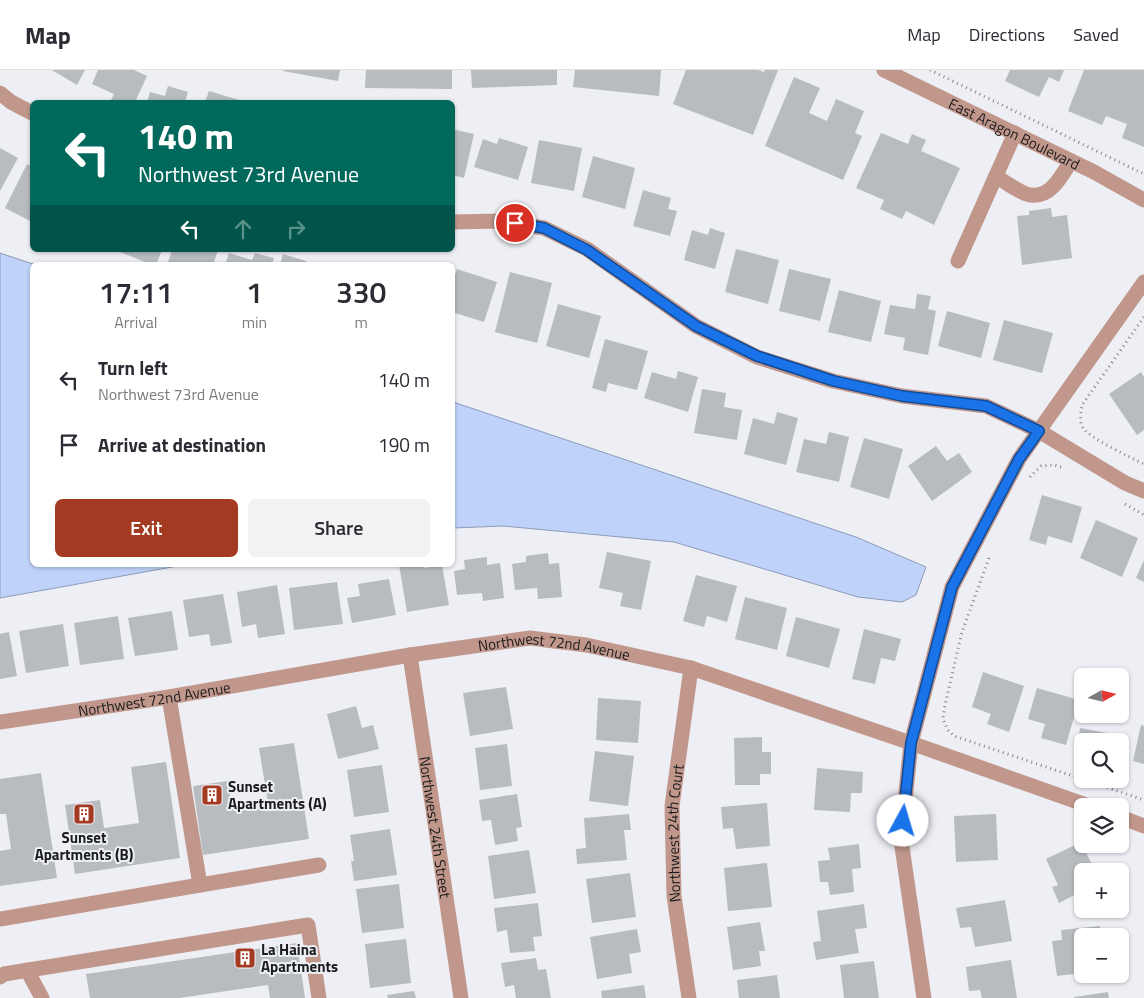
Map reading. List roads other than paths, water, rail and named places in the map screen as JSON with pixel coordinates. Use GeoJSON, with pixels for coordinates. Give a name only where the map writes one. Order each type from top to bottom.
{"type":"FeatureCollection","features":[{"type":"Feature","properties":{"kind":"street","name":"East Aragon Boulevard"},"geometry":{"type":"LineString","coordinates":[[884,70],[1094,172],[1144,200]]}},
{"type":"Feature","properties":{"kind":"street"},"geometry":{"type":"LineString","coordinates":[[0,93],[11,102],[30,112]]}},
{"type":"Feature","properties":{"kind":"street"},"geometry":{"type":"LineString","coordinates":[[958,260],[1015,133]]}},
{"type":"Feature","properties":{"kind":"street"},"geometry":{"type":"LineString","coordinates":[[996,176],[1030,196],[1041,195],[1056,183],[1071,161]]}},
{"type":"Feature","properties":{"kind":"street"},"geometry":{"type":"LineString","coordinates":[[455,222],[501,221],[544,228],[587,250],[696,326],[757,356],[834,381],[882,392],[986,406],[1039,431],[1125,483],[1144,492]]}},
{"type":"Feature","properties":{"kind":"street"},"geometry":{"type":"LineString","coordinates":[[924,998],[901,840],[911,743],[952,587],[1019,459],[1144,282]]}},
{"type":"Feature","properties":{"kind":"street","name":"Northwest 72nd Avenue"},"geometry":{"type":"LineString","coordinates":[[0,722],[169,697],[410,655],[530,638],[586,645],[691,668],[1074,801]]}},
{"type":"Feature","properties":{"kind":"street","name":"Northwest 24th Street"},"geometry":{"type":"LineString","coordinates":[[410,655],[461,998]]}},
{"type":"Feature","properties":{"kind":"street","name":"Northwest 24th Court"},"geometry":{"type":"LineString","coordinates":[[689,998],[674,896],[672,806],[691,668]]}},
{"type":"Feature","properties":{"kind":"street"},"geometry":{"type":"LineString","coordinates":[[169,697],[200,885]]}},
{"type":"Feature","properties":{"kind":"street"},"geometry":{"type":"LineString","coordinates":[[1129,820],[1144,826]]}},
{"type":"Feature","properties":{"kind":"street"},"geometry":{"type":"LineString","coordinates":[[0,919],[319,866]]}},
{"type":"Feature","properties":{"kind":"street"},"geometry":{"type":"LineString","coordinates":[[0,977],[4,974],[27,970],[308,925],[319,998]]}},
{"type":"Feature","properties":{"kind":"street"},"geometry":{"type":"LineString","coordinates":[[27,970],[42,998]]}},
{"type":"Feature","properties":{"kind":"water"},"geometry":{"type":"Polygon","coordinates":[[[0,253],[30,263],[30,567],[172,567],[0,598],[0,253]]]}},
{"type":"Feature","properties":{"kind":"water"},"geometry":{"type":"Polygon","coordinates":[[[455,403],[856,537],[926,567],[916,595],[902,602],[858,597],[674,542],[503,526],[455,528],[455,403]]]}},
{"type":"Feature","properties":{"kind":"place","name":"Sunset Apartments (A)"},"geometry":{"type":"Point","coordinates":[212,795]}},
{"type":"Feature","properties":{"kind":"place","name":"Sunset Apartments (B)"},"geometry":{"type":"Point","coordinates":[84,814]}},
{"type":"Feature","properties":{"kind":"place","name":"La Haina Apartments"},"geometry":{"type":"Point","coordinates":[245,958]}}]}
